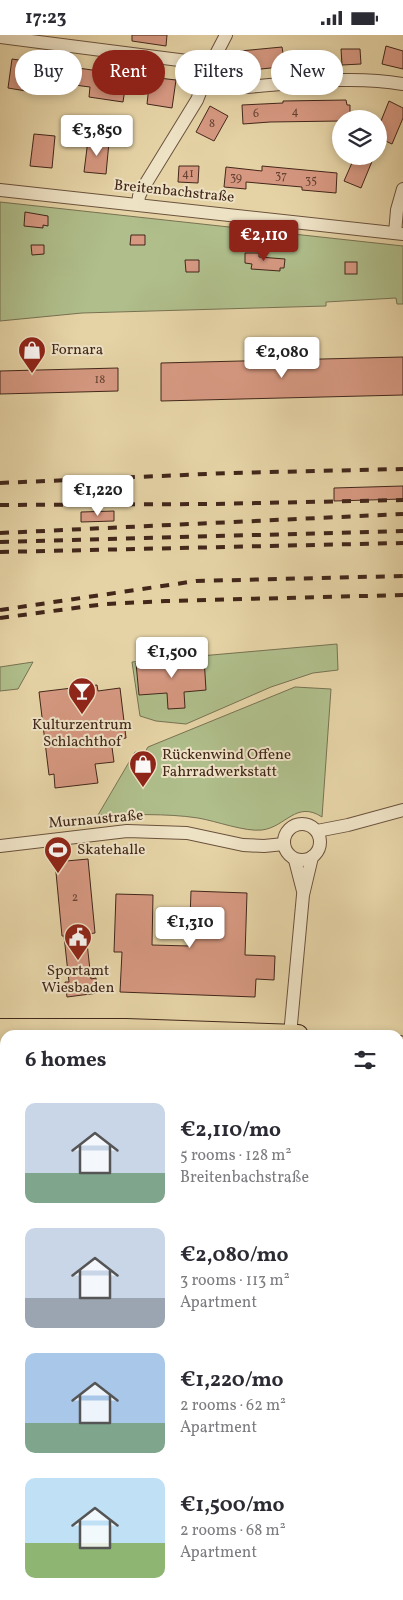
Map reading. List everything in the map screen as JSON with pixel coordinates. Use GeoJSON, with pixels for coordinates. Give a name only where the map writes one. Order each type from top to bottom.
{"type":"FeatureCollection","features":[{"type":"Feature","properties":{"kind":"street"},"geometry":{"type":"LineString","coordinates":[[219,50],[226,35]]}},
{"type":"Feature","properties":{"kind":"street"},"geometry":{"type":"LineString","coordinates":[[0,37],[20,37],[175,59]]}},
{"type":"Feature","properties":{"kind":"street"},"geometry":{"type":"LineString","coordinates":[[261,86],[355,79],[403,84]]}},
{"type":"Feature","properties":{"kind":"street"},"geometry":{"type":"LineString","coordinates":[[138,204],[142,188],[199,95]]}},
{"type":"Feature","properties":{"kind":"street"},"geometry":{"type":"LineString","coordinates":[[399,234],[397,210],[403,189]]}},
{"type":"Feature","properties":{"kind":"street","name":"Breitenbachstraße"},"geometry":{"type":"LineString","coordinates":[[0,190],[399,234]]}},
{"type":"Feature","properties":{"kind":"street"},"geometry":{"type":"LineString","coordinates":[[316,831],[348,825],[403,810]]}},
{"type":"Feature","properties":{"kind":"street"},"geometry":{"type":"LineString","coordinates":[[312,857],[303,860],[289,855],[284,844],[289,829],[298,824],[308,825],[316,831],[320,845]]}},
{"type":"Feature","properties":{"kind":"street"},"geometry":{"type":"LineString","coordinates":[[293,1030],[304,895],[312,857],[320,845],[348,825]]}},
{"type":"Feature","properties":{"kind":"street","name":"Murnaustraße"},"geometry":{"type":"LineString","coordinates":[[0,846],[126,831],[187,833],[243,845],[284,844]]}},
{"type":"Feature","properties":{"kind":"street"},"geometry":{"type":"LineString","coordinates":[[296,859],[304,895]]}},
{"type":"Feature","properties":{"kind":"green space"},"geometry":{"type":"Polygon","coordinates":[[[0,202],[403,246],[403,304],[397,304],[396,298],[326,302],[326,306],[82,313],[0,321],[0,202]]]}},
{"type":"Feature","properties":{"kind":"green space"},"geometry":{"type":"Polygon","coordinates":[[[337,644],[338,670],[313,673],[271,687],[186,724],[156,721],[140,716],[132,662],[337,644]]]}},
{"type":"Feature","properties":{"kind":"green space"},"geometry":{"type":"Polygon","coordinates":[[[33,662],[18,689],[0,691],[0,667],[33,662]]]}},
{"type":"Feature","properties":{"kind":"green space"},"geometry":{"type":"Polygon","coordinates":[[[295,687],[331,689],[322,817],[305,811],[291,816],[270,828],[255,830],[186,816],[98,815],[135,752],[144,754],[148,747],[295,687]]]}},
{"type":"Feature","properties":{"kind":"building"},"geometry":{"type":"Polygon","coordinates":[[[132,35],[167,35],[166,46],[132,41],[132,35]]]}},
{"type":"Feature","properties":{"kind":"building"},"geometry":{"type":"Polygon","coordinates":[[[386,46],[403,51],[403,69],[382,64],[386,46]]]}},
{"type":"Feature","properties":{"kind":"building"},"geometry":{"type":"Polygon","coordinates":[[[282,47],[282,50],[271,50],[271,68],[261,69],[261,50],[250,50],[282,47]]]}},
{"type":"Feature","properties":{"kind":"building"},"geometry":{"type":"Polygon","coordinates":[[[360,49],[361,64],[343,65],[343,50],[341,50],[360,49]]]}},
{"type":"Feature","properties":{"kind":"building"},"geometry":{"type":"Polygon","coordinates":[[[12,59],[15,59],[15,89],[8,88],[12,59]]]}},
{"type":"Feature","properties":{"kind":"building"},"geometry":{"type":"Polygon","coordinates":[[[82,69],[92,70],[92,95],[124,95],[123,102],[89,97],[90,87],[82,86],[82,69]]]}},
{"type":"Feature","properties":{"kind":"building"},"geometry":{"type":"Polygon","coordinates":[[[165,79],[175,80],[172,108],[147,104],[148,95],[165,95],[165,79]]]}},
{"type":"Feature","properties":{"kind":"building"},"geometry":{"type":"Polygon","coordinates":[[[346,100],[347,105],[350,105],[350,110],[332,110],[332,121],[243,124],[242,105],[283,103],[283,101],[346,100]]]}},
{"type":"Feature","properties":{"kind":"building"},"geometry":{"type":"Polygon","coordinates":[[[389,101],[403,108],[403,118],[392,144],[387,142],[387,110],[385,110],[389,101]]]}},
{"type":"Feature","properties":{"kind":"building"},"geometry":{"type":"Polygon","coordinates":[[[210,106],[228,116],[214,141],[196,132],[210,106]]]}},
{"type":"Feature","properties":{"kind":"building"},"geometry":{"type":"Polygon","coordinates":[[[34,134],[55,136],[52,168],[30,166],[34,134]]]}},
{"type":"Feature","properties":{"kind":"building"},"geometry":{"type":"Polygon","coordinates":[[[88,140],[109,142],[106,174],[84,172],[88,140]]]}},
{"type":"Feature","properties":{"kind":"building"},"geometry":{"type":"Polygon","coordinates":[[[351,165],[371,165],[361,188],[344,181],[351,165]]]}},
{"type":"Feature","properties":{"kind":"building"},"geometry":{"type":"Polygon","coordinates":[[[179,166],[199,166],[198,183],[178,182],[179,166]]]}},
{"type":"Feature","properties":{"kind":"building"},"geometry":{"type":"Polygon","coordinates":[[[262,166],[337,173],[336,193],[302,190],[302,187],[246,182],[246,189],[224,187],[226,167],[262,171],[262,166]]]}},
{"type":"Feature","properties":{"kind":"building"},"geometry":{"type":"Polygon","coordinates":[[[25,212],[48,216],[48,226],[43,225],[43,228],[24,226],[25,212]]]}},
{"type":"Feature","properties":{"kind":"building"},"geometry":{"type":"Polygon","coordinates":[[[131,235],[145,235],[145,245],[130,245],[131,235]]]}},
{"type":"Feature","properties":{"kind":"building"},"geometry":{"type":"Polygon","coordinates":[[[31,245],[44,245],[44,254],[32,255],[31,245]]]}},
{"type":"Feature","properties":{"kind":"building"},"geometry":{"type":"Polygon","coordinates":[[[245,253],[259,253],[259,257],[285,259],[284,268],[280,268],[280,271],[251,269],[252,264],[245,263],[245,253]]]}},
{"type":"Feature","properties":{"kind":"building"},"geometry":{"type":"Polygon","coordinates":[[[185,260],[199,260],[199,272],[186,272],[185,260]]]}},
{"type":"Feature","properties":{"kind":"building"},"geometry":{"type":"Polygon","coordinates":[[[345,262],[357,262],[357,274],[345,274],[345,262]]]}},
{"type":"Feature","properties":{"kind":"building"},"geometry":{"type":"Polygon","coordinates":[[[403,357],[403,395],[161,401],[161,363],[403,357]]]}},
{"type":"Feature","properties":{"kind":"building"},"geometry":{"type":"Polygon","coordinates":[[[118,368],[118,391],[0,394],[0,371],[118,368]]]}},
{"type":"Feature","properties":{"kind":"building"},"geometry":{"type":"Polygon","coordinates":[[[403,486],[403,499],[334,501],[334,488],[403,486]]]}},
{"type":"Feature","properties":{"kind":"building"},"geometry":{"type":"Polygon","coordinates":[[[114,511],[114,521],[81,522],[81,512],[114,511]]]}},
{"type":"Feature","properties":{"kind":"building"},"geometry":{"type":"Polygon","coordinates":[[[204,658],[206,690],[184,692],[185,708],[168,709],[167,693],[139,695],[136,663],[204,658]]]}},
{"type":"Feature","properties":{"kind":"building","name":"Kulturzentrum Schlachthof"},"geometry":{"type":"Polygon","coordinates":[[[97,685],[98,691],[120,688],[126,738],[111,740],[114,762],[95,764],[98,783],[55,788],[54,774],[49,775],[39,692],[97,685]]]}},
{"type":"Feature","properties":{"kind":"building"},"geometry":{"type":"Polygon","coordinates":[[[88,859],[95,933],[86,934],[91,979],[96,978],[98,993],[67,997],[65,982],[69,982],[64,936],[62,936],[55,862],[88,859]]]}},
{"type":"Feature","properties":{"kind":"building"},"geometry":{"type":"Polygon","coordinates":[[[191,891],[247,893],[245,955],[275,956],[274,980],[256,979],[255,997],[120,992],[122,952],[114,952],[116,894],[153,895],[152,945],[189,946],[191,891]]]}},
{"type":"Feature","properties":{"kind":"railway"},"geometry":{"type":"LineString","coordinates":[[0,483],[229,473],[403,469]]}},
{"type":"Feature","properties":{"kind":"railway"},"geometry":{"type":"LineString","coordinates":[[0,505],[212,504],[403,500]]}},
{"type":"Feature","properties":{"kind":"railway"},"geometry":{"type":"LineString","coordinates":[[0,533],[403,514]]}},
{"type":"Feature","properties":{"kind":"railway"},"geometry":{"type":"LineString","coordinates":[[0,542],[403,531]]}},
{"type":"Feature","properties":{"kind":"railway"},"geometry":{"type":"LineString","coordinates":[[0,552],[403,543]]}},
{"type":"Feature","properties":{"kind":"railway"},"geometry":{"type":"LineString","coordinates":[[0,610],[196,581],[403,576]]}},
{"type":"Feature","properties":{"kind":"railway"},"geometry":{"type":"LineString","coordinates":[[0,618],[105,604],[403,595]]}},
{"type":"Feature","properties":{"kind":"place","name":"Fornara"},"geometry":{"type":"Point","coordinates":[32,374]}},
{"type":"Feature","properties":{"kind":"place","name":"Kulturzentrum Schlachthof"},"geometry":{"type":"Point","coordinates":[82,715]}},
{"type":"Feature","properties":{"kind":"place","name":"Rückenwind Offene Fahrradwerkstatt"},"geometry":{"type":"Point","coordinates":[143,788]}},
{"type":"Feature","properties":{"kind":"place","name":"Skatehalle"},"geometry":{"type":"Point","coordinates":[58,874]}},
{"type":"Feature","properties":{"kind":"place","name":"Sportamt Wiesbaden"},"geometry":{"type":"Point","coordinates":[78,961]}}]}
